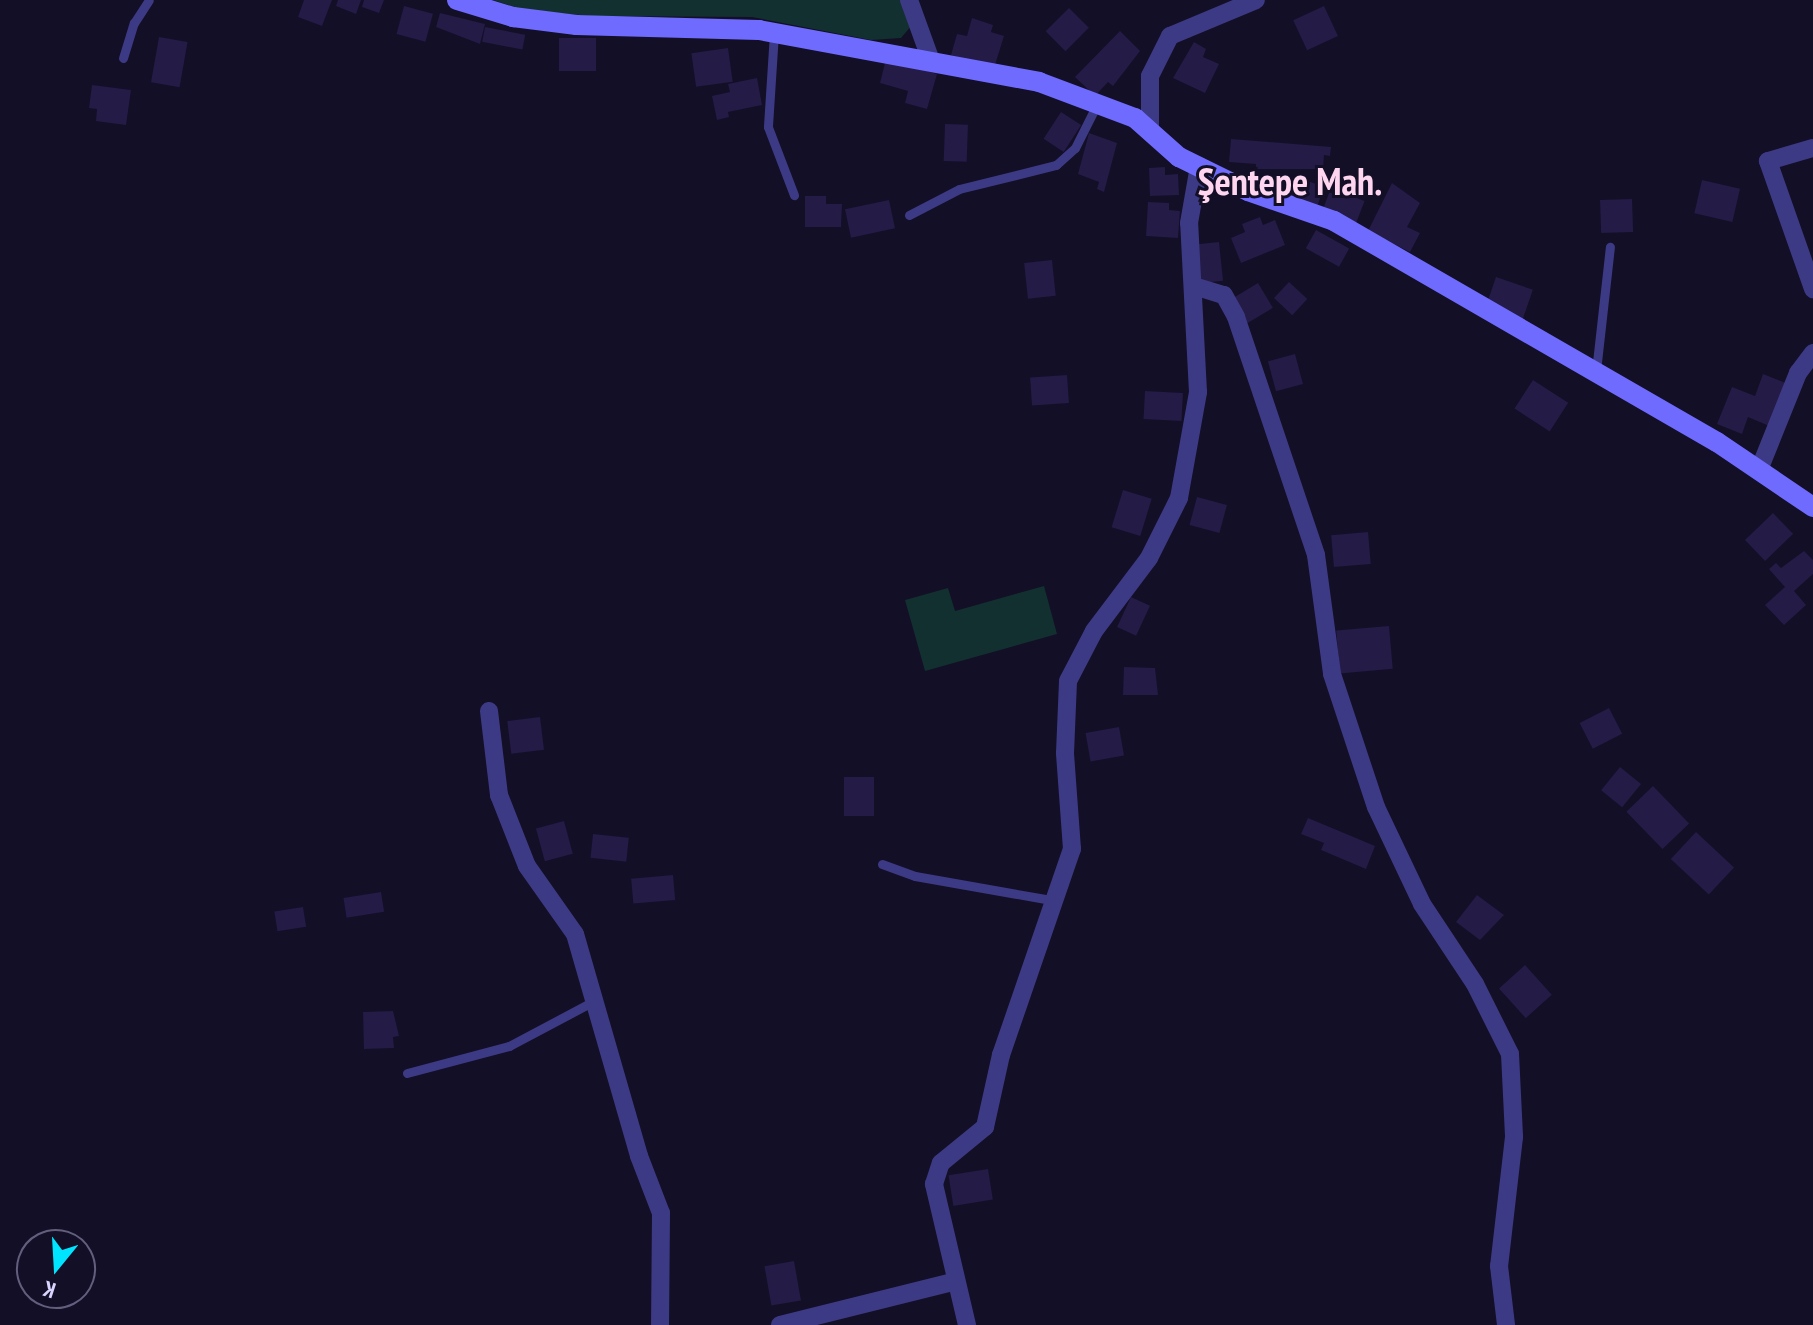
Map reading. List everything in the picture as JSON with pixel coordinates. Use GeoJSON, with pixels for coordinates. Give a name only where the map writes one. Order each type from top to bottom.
{"type":"FeatureCollection","features":[{"type":"Feature","properties":{"kind":"street"},"geometry":{"type":"LineString","coordinates":[[457,0],[513,17],[576,25],[774,33],[930,58],[1039,82],[1135,118],[1199,166],[1248,191],[1334,221],[1759,470],[1813,507]]}},
{"type":"Feature","properties":{"kind":"street"},"geometry":{"type":"LineString","coordinates":[[909,0],[930,58]]}},
{"type":"Feature","properties":{"kind":"street"},"geometry":{"type":"LineString","coordinates":[[1150,131],[1150,76],[1170,36],[1256,0]]}},
{"type":"Feature","properties":{"kind":"street"},"geometry":{"type":"LineString","coordinates":[[1813,148],[1768,161],[1813,289]]}},
{"type":"Feature","properties":{"kind":"street"},"geometry":{"type":"LineString","coordinates":[[967,1325],[934,1184],[941,1163],[985,1127],[1001,1055],[1057,901],[1072,849],[1065,753],[1068,681],[1094,631],[1149,558],[1179,498],[1198,392],[1189,223],[1199,166]]}},
{"type":"Feature","properties":{"kind":"street"},"geometry":{"type":"LineString","coordinates":[[1194,286],[1224,295],[1236,317],[1316,555],[1332,674],[1376,807],[1422,904],[1475,984],[1510,1054],[1514,1137],[1499,1266],[1506,1325]]}},
{"type":"Feature","properties":{"kind":"street"},"geometry":{"type":"LineString","coordinates":[[1759,470],[1798,373],[1813,353]]}},
{"type":"Feature","properties":{"kind":"street"},"geometry":{"type":"LineString","coordinates":[[489,711],[499,795],[527,866],[575,934],[661,1213],[660,1325]]}},
{"type":"Feature","properties":{"kind":"street"},"geometry":{"type":"LineString","coordinates":[[780,1325],[956,1281]]}},
{"type":"Feature","properties":{"kind":"lane"},"geometry":{"type":"LineString","coordinates":[[123,58],[134,23],[149,0]]}},
{"type":"Feature","properties":{"kind":"lane"},"geometry":{"type":"LineString","coordinates":[[774,33],[768,127],[794,195]]}},
{"type":"Feature","properties":{"kind":"lane"},"geometry":{"type":"LineString","coordinates":[[909,215],[959,189],[1056,165],[1075,148],[1097,104]]}},
{"type":"Feature","properties":{"kind":"lane"},"geometry":{"type":"LineString","coordinates":[[1595,373],[1610,247]]}},
{"type":"Feature","properties":{"kind":"lane"},"geometry":{"type":"LineString","coordinates":[[882,864],[915,876],[1057,901]]}},
{"type":"Feature","properties":{"kind":"lane"},"geometry":{"type":"LineString","coordinates":[[407,1073],[509,1046],[594,1001]]}},
{"type":"Feature","properties":{"kind":"green space"},"geometry":{"type":"Polygon","coordinates":[[[493,0],[902,0],[912,25],[901,38],[871,40],[752,17],[591,16],[524,10],[493,0]]]}},
{"type":"Feature","properties":{"kind":"green space"},"geometry":{"type":"Polygon","coordinates":[[[1044,586],[1057,634],[925,671],[905,600],[948,588],[955,611],[1044,586]]]}},
{"type":"Feature","properties":{"kind":"building"},"geometry":{"type":"Polygon","coordinates":[[[304,0],[332,0],[322,26],[298,17],[304,0]]]}},
{"type":"Feature","properties":{"kind":"building"},"geometry":{"type":"Polygon","coordinates":[[[338,0],[361,0],[356,14],[336,6],[338,0]]]}},
{"type":"Feature","properties":{"kind":"building"},"geometry":{"type":"Polygon","coordinates":[[[364,0],[384,0],[379,13],[362,7],[364,0]]]}},
{"type":"Feature","properties":{"kind":"building"},"geometry":{"type":"Polygon","coordinates":[[[404,6],[433,14],[425,42],[396,34],[404,6]]]}},
{"type":"Feature","properties":{"kind":"building"},"geometry":{"type":"Polygon","coordinates":[[[1324,6],[1338,36],[1307,50],[1293,20],[1324,6]]]}},
{"type":"Feature","properties":{"kind":"building"},"geometry":{"type":"Polygon","coordinates":[[[1069,8],[1089,28],[1065,51],[1046,31],[1069,8]]]}},
{"type":"Feature","properties":{"kind":"building"},"geometry":{"type":"Polygon","coordinates":[[[440,13],[485,24],[480,44],[436,27],[440,13]]]}},
{"type":"Feature","properties":{"kind":"building"},"geometry":{"type":"Polygon","coordinates":[[[972,18],[993,25],[991,32],[1004,36],[994,68],[951,55],[957,34],[967,36],[972,18]]]}},
{"type":"Feature","properties":{"kind":"building"},"geometry":{"type":"Polygon","coordinates":[[[485,27],[525,35],[522,50],[482,42],[485,27]]]}},
{"type":"Feature","properties":{"kind":"building"},"geometry":{"type":"Polygon","coordinates":[[[1120,31],[1140,51],[1113,86],[1108,82],[1095,96],[1075,77],[1120,31]]]}},
{"type":"Feature","properties":{"kind":"building"},"geometry":{"type":"Polygon","coordinates":[[[159,37],[188,42],[180,87],[151,82],[159,37]]]}},
{"type":"Feature","properties":{"kind":"building"},"geometry":{"type":"Polygon","coordinates":[[[559,38],[596,38],[596,71],[559,71],[559,38]]]}},
{"type":"Feature","properties":{"kind":"building"},"geometry":{"type":"Polygon","coordinates":[[[1194,42],[1206,49],[1203,57],[1219,64],[1205,93],[1173,78],[1194,42]]]}},
{"type":"Feature","properties":{"kind":"building"},"geometry":{"type":"Polygon","coordinates":[[[728,48],[733,82],[696,87],[691,53],[728,48]]]}},
{"type":"Feature","properties":{"kind":"building"},"geometry":{"type":"Polygon","coordinates":[[[886,59],[937,74],[927,109],[905,103],[908,91],[880,83],[886,59]]]}},
{"type":"Feature","properties":{"kind":"building"},"geometry":{"type":"Polygon","coordinates":[[[757,78],[762,105],[728,112],[729,117],[717,120],[712,96],[730,92],[728,84],[757,78]]]}},
{"type":"Feature","properties":{"kind":"building"},"geometry":{"type":"Polygon","coordinates":[[[92,85],[131,90],[126,125],[96,121],[97,109],[89,108],[92,85]]]}},
{"type":"Feature","properties":{"kind":"building"},"geometry":{"type":"Polygon","coordinates":[[[1061,112],[1081,125],[1064,152],[1044,139],[1061,112]]]}},
{"type":"Feature","properties":{"kind":"building"},"geometry":{"type":"Polygon","coordinates":[[[945,124],[968,125],[967,162],[944,161],[945,124]]]}},
{"type":"Feature","properties":{"kind":"building"},"geometry":{"type":"Polygon","coordinates":[[[1089,133],[1117,143],[1104,192],[1097,189],[1099,182],[1078,174],[1089,133]]]}},
{"type":"Feature","properties":{"kind":"building"},"geometry":{"type":"Polygon","coordinates":[[[1231,139],[1331,147],[1330,156],[1324,155],[1323,169],[1256,169],[1256,164],[1229,162],[1231,139]]]}},
{"type":"Feature","properties":{"kind":"building"},"geometry":{"type":"Polygon","coordinates":[[[1165,167],[1165,175],[1178,174],[1179,195],[1150,196],[1149,168],[1165,167]]]}},
{"type":"Feature","properties":{"kind":"building"},"geometry":{"type":"Polygon","coordinates":[[[1300,178],[1324,187],[1316,210],[1281,197],[1288,179],[1298,183],[1300,178]]]}},
{"type":"Feature","properties":{"kind":"building"},"geometry":{"type":"Polygon","coordinates":[[[1702,180],[1740,189],[1732,222],[1694,213],[1702,180]]]}},
{"type":"Feature","properties":{"kind":"building"},"geometry":{"type":"Polygon","coordinates":[[[1392,183],[1420,203],[1407,227],[1420,233],[1410,252],[1368,231],[1392,183]]]}},
{"type":"Feature","properties":{"kind":"building"},"geometry":{"type":"Polygon","coordinates":[[[1331,188],[1365,201],[1355,226],[1321,213],[1331,188]]]}},
{"type":"Feature","properties":{"kind":"building"},"geometry":{"type":"Polygon","coordinates":[[[805,196],[826,196],[826,204],[842,204],[841,227],[805,227],[805,196]]]}},
{"type":"Feature","properties":{"kind":"building"},"geometry":{"type":"Polygon","coordinates":[[[1632,199],[1633,232],[1601,233],[1600,200],[1632,199]]]}},
{"type":"Feature","properties":{"kind":"building"},"geometry":{"type":"Polygon","coordinates":[[[889,200],[895,228],[851,238],[845,209],[889,200]]]}},
{"type":"Feature","properties":{"kind":"building"},"geometry":{"type":"Polygon","coordinates":[[[1148,202],[1169,203],[1169,210],[1180,211],[1178,238],[1146,236],[1148,202]]]}},
{"type":"Feature","properties":{"kind":"building"},"geometry":{"type":"Polygon","coordinates":[[[1260,217],[1263,225],[1275,220],[1285,245],[1241,263],[1231,238],[1245,232],[1242,224],[1260,217]]]}},
{"type":"Feature","properties":{"kind":"building"},"geometry":{"type":"Polygon","coordinates":[[[1316,230],[1349,248],[1339,267],[1306,248],[1316,230]]]}},
{"type":"Feature","properties":{"kind":"building"},"geometry":{"type":"Polygon","coordinates":[[[1219,242],[1223,281],[1196,284],[1192,245],[1219,242]]]}},
{"type":"Feature","properties":{"kind":"building"},"geometry":{"type":"Polygon","coordinates":[[[1052,260],[1056,296],[1028,299],[1024,263],[1052,260]]]}},
{"type":"Feature","properties":{"kind":"building"},"geometry":{"type":"Polygon","coordinates":[[[1496,277],[1533,290],[1523,319],[1486,306],[1496,277]]]}},
{"type":"Feature","properties":{"kind":"building"},"geometry":{"type":"Polygon","coordinates":[[[1289,282],[1307,299],[1292,315],[1274,298],[1289,282]]]}},
{"type":"Feature","properties":{"kind":"building"},"geometry":{"type":"Polygon","coordinates":[[[1258,283],[1273,308],[1246,324],[1231,299],[1258,283]]]}},
{"type":"Feature","properties":{"kind":"building"},"geometry":{"type":"Polygon","coordinates":[[[1295,354],[1303,384],[1276,391],[1268,361],[1295,354]]]}},
{"type":"Feature","properties":{"kind":"building"},"geometry":{"type":"Polygon","coordinates":[[[1763,374],[1791,385],[1774,428],[1748,417],[1742,434],[1717,424],[1732,387],[1755,396],[1763,374]]]}},
{"type":"Feature","properties":{"kind":"building"},"geometry":{"type":"Polygon","coordinates":[[[1067,375],[1069,403],[1032,406],[1030,378],[1067,375]]]}},
{"type":"Feature","properties":{"kind":"building"},"geometry":{"type":"Polygon","coordinates":[[[1533,380],[1568,403],[1550,431],[1514,409],[1533,380]]]}},
{"type":"Feature","properties":{"kind":"building"},"geometry":{"type":"Polygon","coordinates":[[[1145,391],[1183,393],[1181,421],[1144,419],[1145,391]]]}},
{"type":"Feature","properties":{"kind":"building"},"geometry":{"type":"Polygon","coordinates":[[[1123,490],[1152,499],[1140,536],[1112,527],[1123,490]]]}},
{"type":"Feature","properties":{"kind":"building"},"geometry":{"type":"Polygon","coordinates":[[[1197,497],[1227,505],[1219,533],[1189,525],[1197,497]]]}},
{"type":"Feature","properties":{"kind":"building"},"geometry":{"type":"Polygon","coordinates":[[[1773,513],[1793,534],[1765,561],[1745,540],[1773,513]]]}},
{"type":"Feature","properties":{"kind":"building"},"geometry":{"type":"Polygon","coordinates":[[[1368,532],[1371,564],[1334,567],[1331,535],[1368,532]]]}},
{"type":"Feature","properties":{"kind":"building"},"geometry":{"type":"Polygon","coordinates":[[[1804,551],[1813,560],[1813,574],[1794,591],[1806,605],[1784,625],[1765,605],[1785,587],[1769,569],[1776,563],[1781,568],[1804,551]]]}},
{"type":"Feature","properties":{"kind":"building"},"geometry":{"type":"Polygon","coordinates":[[[1131,597],[1150,606],[1136,636],[1117,627],[1131,597]]]}},
{"type":"Feature","properties":{"kind":"building"},"geometry":{"type":"Polygon","coordinates":[[[1389,626],[1393,669],[1340,673],[1336,631],[1389,626]]]}},
{"type":"Feature","properties":{"kind":"building"},"geometry":{"type":"Polygon","coordinates":[[[1124,667],[1155,668],[1158,695],[1123,695],[1124,667]]]}},
{"type":"Feature","properties":{"kind":"building"},"geometry":{"type":"Polygon","coordinates":[[[1609,708],[1622,734],[1593,749],[1580,723],[1609,708]]]}},
{"type":"Feature","properties":{"kind":"building"},"geometry":{"type":"Polygon","coordinates":[[[540,717],[544,750],[511,754],[507,721],[540,717]]]}},
{"type":"Feature","properties":{"kind":"building"},"geometry":{"type":"Polygon","coordinates":[[[1119,727],[1124,756],[1091,761],[1086,733],[1119,727]]]}},
{"type":"Feature","properties":{"kind":"building"},"geometry":{"type":"Polygon","coordinates":[[[1620,767],[1641,784],[1622,807],[1601,790],[1620,767]]]}},
{"type":"Feature","properties":{"kind":"building"},"geometry":{"type":"Polygon","coordinates":[[[844,777],[874,777],[874,816],[844,816],[844,777]]]}},
{"type":"Feature","properties":{"kind":"building"},"geometry":{"type":"Polygon","coordinates":[[[1653,786],[1689,823],[1663,849],[1626,812],[1653,786]]]}},
{"type":"Feature","properties":{"kind":"building"},"geometry":{"type":"Polygon","coordinates":[[[1308,818],[1375,846],[1366,869],[1321,850],[1324,843],[1301,834],[1308,818]]]}},
{"type":"Feature","properties":{"kind":"building"},"geometry":{"type":"Polygon","coordinates":[[[564,821],[573,854],[545,861],[536,829],[564,821]]]}},
{"type":"Feature","properties":{"kind":"building"},"geometry":{"type":"Polygon","coordinates":[[[1696,832],[1734,867],[1709,895],[1671,859],[1696,832]]]}},
{"type":"Feature","properties":{"kind":"building"},"geometry":{"type":"Polygon","coordinates":[[[593,834],[629,838],[626,862],[590,858],[593,834]]]}},
{"type":"Feature","properties":{"kind":"building"},"geometry":{"type":"Polygon","coordinates":[[[673,875],[675,900],[633,904],[631,879],[673,875]]]}},
{"type":"Feature","properties":{"kind":"building"},"geometry":{"type":"Polygon","coordinates":[[[381,892],[384,912],[347,918],[343,898],[381,892]]]}},
{"type":"Feature","properties":{"kind":"building"},"geometry":{"type":"Polygon","coordinates":[[[1477,895],[1504,915],[1480,940],[1456,922],[1477,895]]]}},
{"type":"Feature","properties":{"kind":"building"},"geometry":{"type":"Polygon","coordinates":[[[303,907],[306,927],[277,931],[274,912],[303,907]]]}},
{"type":"Feature","properties":{"kind":"building"},"geometry":{"type":"Polygon","coordinates":[[[1525,965],[1552,995],[1526,1018],[1499,988],[1525,965]]]}},
{"type":"Feature","properties":{"kind":"building"},"geometry":{"type":"Polygon","coordinates":[[[393,1011],[399,1036],[393,1037],[394,1048],[364,1049],[363,1012],[393,1011]]]}},
{"type":"Feature","properties":{"kind":"building"},"geometry":{"type":"Polygon","coordinates":[[[988,1169],[993,1200],[953,1206],[948,1175],[988,1169]]]}},
{"type":"Feature","properties":{"kind":"building"},"geometry":{"type":"Polygon","coordinates":[[[794,1261],[801,1300],[771,1306],[764,1266],[794,1261]]]}},
{"type":"Feature","properties":{"kind":"district","name":"Şentepe Mah."},"geometry":{"type":"Point","coordinates":[1290,181]}}]}
